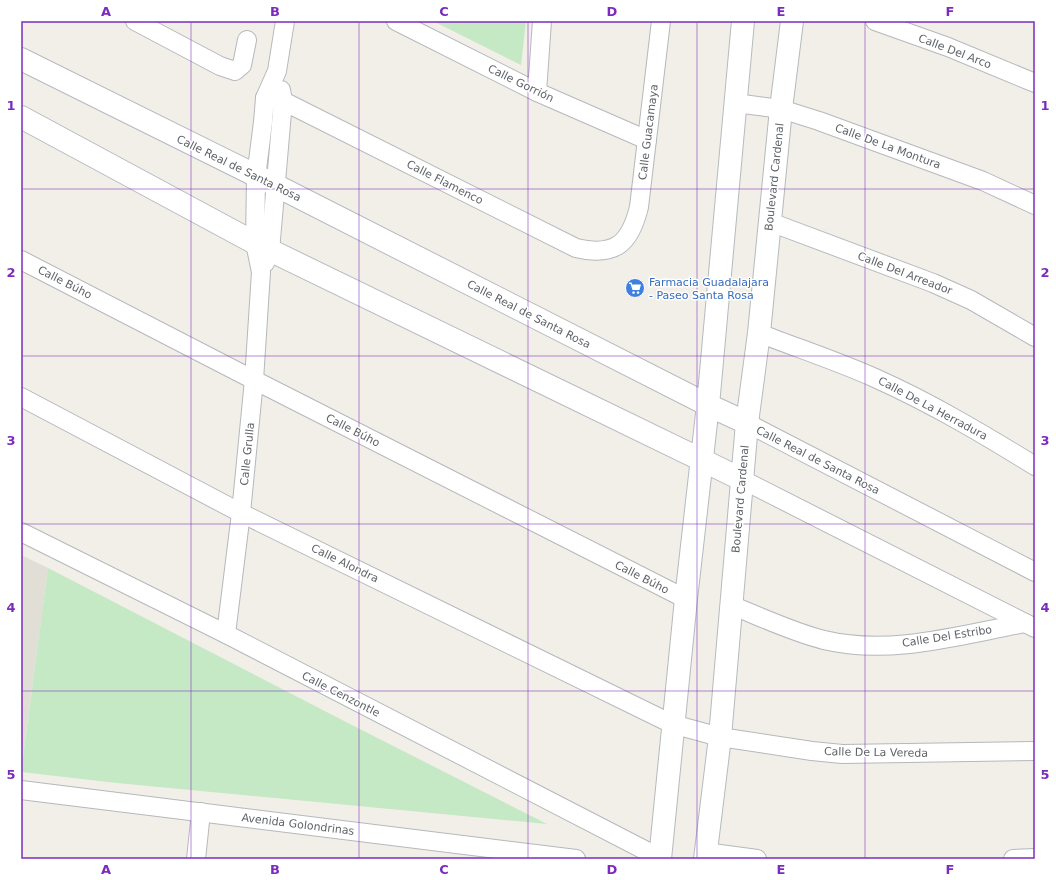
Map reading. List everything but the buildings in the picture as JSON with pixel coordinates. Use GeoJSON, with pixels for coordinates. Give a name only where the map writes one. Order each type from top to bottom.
{"type":"FeatureCollection","features":[{"type":"Feature","properties":{"kind":"street"},"geometry":{"type":"LineString","coordinates":[[136,21],[220,66],[234,71],[242,65],[247,40]]}},
{"type":"Feature","properties":{"kind":"street"},"geometry":{"type":"LineString","coordinates":[[266,181],[263,122],[265,98],[277,71],[285,21]]}},
{"type":"Feature","properties":{"kind":"street","name":"Calle Gorrión"},"geometry":{"type":"LineString","coordinates":[[396,21],[537,92],[647,140]]}},
{"type":"Feature","properties":{"kind":"street"},"geometry":{"type":"LineString","coordinates":[[537,92],[542,21]]}},
{"type":"Feature","properties":{"kind":"street","name":"Calle Guacamaya"},"geometry":{"type":"LineString","coordinates":[[626,240],[633,229],[639,207],[661,21]]}},
{"type":"Feature","properties":{"kind":"street"},"geometry":{"type":"LineString","coordinates":[[660,858],[672,724],[708,405],[743,21]]}},
{"type":"Feature","properties":{"kind":"street","name":"Boulevard Cardenal"},"geometry":{"type":"LineString","coordinates":[[705,856],[720,737],[741,479],[759,333],[781,109],[792,21]]}},
{"type":"Feature","properties":{"kind":"street","name":"Calle Del Arco"},"geometry":{"type":"LineString","coordinates":[[875,21],[948,47],[1035,83]]}},
{"type":"Feature","properties":{"kind":"street","name":"Calle Real de Santa Rosa"},"geometry":{"type":"LineString","coordinates":[[21,59],[266,181],[708,405],[747,423],[1035,572]]}},
{"type":"Feature","properties":{"kind":"street"},"geometry":{"type":"LineString","coordinates":[[266,181],[283,101],[277,71]]}},
{"type":"Feature","properties":{"kind":"street","name":"Calle Flamenco"},"geometry":{"type":"LineString","coordinates":[[265,98],[283,101],[576,248],[590,251],[605,250],[615,247],[626,240]]}},
{"type":"Feature","properties":{"kind":"street","name":"Calle De La Montura"},"geometry":{"type":"LineString","coordinates":[[735,103],[781,109],[969,175],[1016,195],[1035,205]]}},
{"type":"Feature","properties":{"kind":"street"},"geometry":{"type":"LineString","coordinates":[[21,117],[263,247],[741,479],[1030,625]]}},
{"type":"Feature","properties":{"kind":"street","name":"Calle Grulla"},"geometry":{"type":"LineString","coordinates":[[226,634],[242,513],[254,380],[266,181]]}},
{"type":"Feature","properties":{"kind":"street","name":"Calle Del Arreador"},"geometry":{"type":"LineString","coordinates":[[770,222],[933,283],[971,300],[1035,337]]}},
{"type":"Feature","properties":{"kind":"street","name":"Calle Búho"},"geometry":{"type":"LineString","coordinates":[[21,260],[686,599]]}},
{"type":"Feature","properties":{"kind":"street","name":"Calle De La Herradura"},"geometry":{"type":"LineString","coordinates":[[759,333],[874,378],[924,401],[1035,466]]}},
{"type":"Feature","properties":{"kind":"street","name":"Calle Alondra"},"geometry":{"type":"LineString","coordinates":[[21,397],[242,513],[672,724]]}},
{"type":"Feature","properties":{"kind":"street","name":"Calle Cenzontle"},"geometry":{"type":"LineString","coordinates":[[21,532],[226,634],[660,858]]}},
{"type":"Feature","properties":{"kind":"street","name":"Calle Del Estribo"},"geometry":{"type":"LineString","coordinates":[[730,605],[791,629],[824,640],[846,644],[868,645],[928,641],[1030,625]]}},
{"type":"Feature","properties":{"kind":"street","name":"Calle De La Vereda"},"geometry":{"type":"LineString","coordinates":[[672,724],[720,737],[842,754],[1035,751]]}},
{"type":"Feature","properties":{"kind":"street","name":"Avenida Golondrinas"},"geometry":{"type":"LineString","coordinates":[[21,790],[576,859]]}},
{"type":"Feature","properties":{"kind":"street"},"geometry":{"type":"LineString","coordinates":[[196,859],[201,812]]}},
{"type":"Feature","properties":{"kind":"street"},"geometry":{"type":"LineString","coordinates":[[705,856],[757,859]]}},
{"type":"Feature","properties":{"kind":"street"},"geometry":{"type":"LineString","coordinates":[[1012,859],[1035,858]]}},
{"type":"Feature","properties":{"kind":"shaded area"},"geometry":{"type":"Polygon","coordinates":[[[21,555],[48,568],[21,770],[21,555]]]}},
{"type":"Feature","properties":{"kind":"green space"},"geometry":{"type":"Polygon","coordinates":[[[433,21],[526,21],[521,65],[433,21]]]}},
{"type":"Feature","properties":{"kind":"green space"},"geometry":{"type":"Polygon","coordinates":[[[48,568],[547,824],[117,783],[21,772],[48,568]]]}},
{"type":"Feature","properties":{"kind":"place","name":"Farmacia Guadalajara - Paseo Santa Rosa"},"geometry":{"type":"Point","coordinates":[635,288]}}]}
